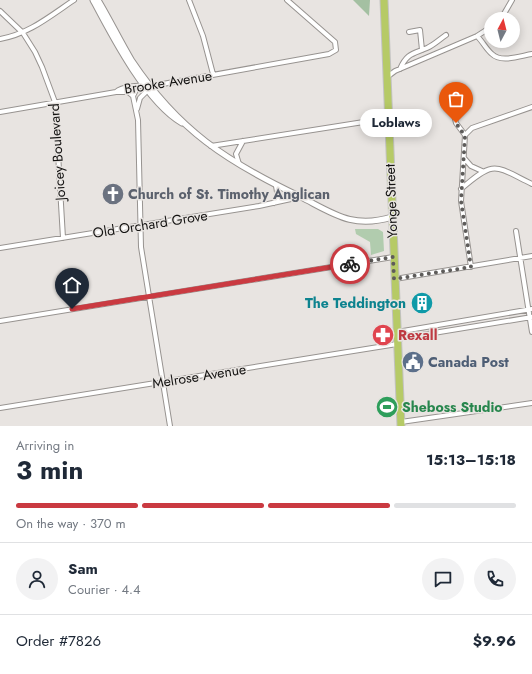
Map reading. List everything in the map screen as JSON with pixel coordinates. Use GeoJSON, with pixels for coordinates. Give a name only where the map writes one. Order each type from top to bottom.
{"type":"FeatureCollection","features":[{"type":"Feature","properties":{"kind":"main road","name":"Yonge Street"},"geometry":{"type":"LineString","coordinates":[[384,0],[393,257],[401,424]]}},
{"type":"Feature","properties":{"kind":"street"},"geometry":{"type":"LineString","coordinates":[[0,39],[23,33],[74,0]]}},
{"type":"Feature","properties":{"kind":"street"},"geometry":{"type":"LineString","coordinates":[[93,0],[118,46],[148,86],[184,124],[210,146],[240,166],[276,186],[353,221],[378,221],[392,217]]}},
{"type":"Feature","properties":{"kind":"street"},"geometry":{"type":"LineString","coordinates":[[98,0],[121,43],[148,86]]}},
{"type":"Feature","properties":{"kind":"street"},"geometry":{"type":"LineString","coordinates":[[189,0],[203,36],[213,74]]}},
{"type":"Feature","properties":{"kind":"street","name":"Brooke Avenue"},"geometry":{"type":"LineString","coordinates":[[0,112],[116,92],[138,86],[148,86],[329,54],[336,50],[337,44],[287,0]]}},
{"type":"Feature","properties":{"kind":"street"},"geometry":{"type":"LineString","coordinates":[[505,12],[512,0]]}},
{"type":"Feature","properties":{"kind":"street","name":"Joicey Boulevard"},"geometry":{"type":"LineString","coordinates":[[0,11],[23,33],[42,67],[55,102],[63,238]]}},
{"type":"Feature","properties":{"kind":"street"},"geometry":{"type":"LineString","coordinates":[[409,32],[420,30],[422,50]]}},
{"type":"Feature","properties":{"kind":"street"},"geometry":{"type":"LineString","coordinates":[[386,77],[400,69],[477,36],[484,32]]}},
{"type":"Feature","properties":{"kind":"street"},"geometry":{"type":"LineString","coordinates":[[400,69],[404,59],[446,35]]}},
{"type":"Feature","properties":{"kind":"street"},"geometry":{"type":"LineString","coordinates":[[477,36],[490,52],[500,58],[532,54]]}},
{"type":"Feature","properties":{"kind":"street"},"geometry":{"type":"LineString","coordinates":[[133,96],[138,86]]}},
{"type":"Feature","properties":{"kind":"street"},"geometry":{"type":"LineString","coordinates":[[137,109],[140,98],[146,92],[148,86]]}},
{"type":"Feature","properties":{"kind":"street"},"geometry":{"type":"LineString","coordinates":[[116,92],[128,92],[133,96],[137,109],[141,247],[170,426]]}},
{"type":"Feature","properties":{"kind":"street"},"geometry":{"type":"LineString","coordinates":[[450,98],[456,123],[465,136],[461,201],[471,267]]}},
{"type":"Feature","properties":{"kind":"street"},"geometry":{"type":"LineString","coordinates":[[465,136],[472,128],[532,107]]}},
{"type":"Feature","properties":{"kind":"street"},"geometry":{"type":"LineString","coordinates":[[210,146],[389,118]]}},
{"type":"Feature","properties":{"kind":"street"},"geometry":{"type":"LineString","coordinates":[[240,166],[236,154],[242,141]]}},
{"type":"Feature","properties":{"kind":"street"},"geometry":{"type":"LineString","coordinates":[[464,158],[471,166],[482,171]]}},
{"type":"Feature","properties":{"kind":"street"},"geometry":{"type":"LineString","coordinates":[[461,188],[482,171],[502,168],[532,184]]}},
{"type":"Feature","properties":{"kind":"street"},"geometry":{"type":"LineString","coordinates":[[274,203],[278,198],[276,186]]}},
{"type":"Feature","properties":{"kind":"street","name":"Old Orchard Grove"},"geometry":{"type":"LineString","coordinates":[[0,248],[274,203],[300,197]]}},
{"type":"Feature","properties":{"kind":"street"},"geometry":{"type":"LineString","coordinates":[[516,231],[530,310],[532,332]]}},
{"type":"Feature","properties":{"kind":"street"},"geometry":{"type":"LineString","coordinates":[[394,279],[532,256]]}},
{"type":"Feature","properties":{"kind":"street"},"geometry":{"type":"LineString","coordinates":[[0,321],[393,257]]}},
{"type":"Feature","properties":{"kind":"street"},"geometry":{"type":"LineString","coordinates":[[397,339],[530,310]]}},
{"type":"Feature","properties":{"kind":"street"},"geometry":{"type":"LineString","coordinates":[[397,339],[531,317]]}},
{"type":"Feature","properties":{"kind":"street","name":"Melrose Avenue"},"geometry":{"type":"LineString","coordinates":[[0,408],[163,381],[397,339]]}},
{"type":"Feature","properties":{"kind":"street"},"geometry":{"type":"LineString","coordinates":[[401,424],[532,403]]}},
{"type":"Feature","properties":{"kind":"green space"},"geometry":{"type":"Polygon","coordinates":[[[353,0],[370,0],[369,16],[353,0]]]}},
{"type":"Feature","properties":{"kind":"green space"},"geometry":{"type":"Polygon","coordinates":[[[355,229],[378,229],[383,232],[384,251],[371,255],[370,242],[356,234],[355,229]]]}},
{"type":"Feature","properties":{"kind":"way so far"},"geometry":{"type":"LineString","coordinates":[[350,264],[393,257],[394,279],[471,267],[461,201],[465,136],[456,123]]}},
{"type":"Feature","properties":{"kind":"place","name":"Loblaws"},"geometry":{"type":"Point","coordinates":[456,123]}},
{"type":"Feature","properties":{"kind":"place","name":"Church of St. Timothy Anglican"},"geometry":{"type":"Point","coordinates":[113,194]}},
{"type":"Feature","properties":{"kind":"place","name":"The Teddington"},"geometry":{"type":"Point","coordinates":[422,303]}},
{"type":"Feature","properties":{"kind":"place","name":"Rexall"},"geometry":{"type":"Point","coordinates":[383,335]}},
{"type":"Feature","properties":{"kind":"place","name":"Canada Post"},"geometry":{"type":"Point","coordinates":[413,362]}},
{"type":"Feature","properties":{"kind":"place","name":"Sheboss Studio"},"geometry":{"type":"Point","coordinates":[387,407]}},
{"type":"Feature","properties":{"kind":"route"},"geometry":{"type":"LineString","coordinates":[[72,309],[350,264]]}}]}
